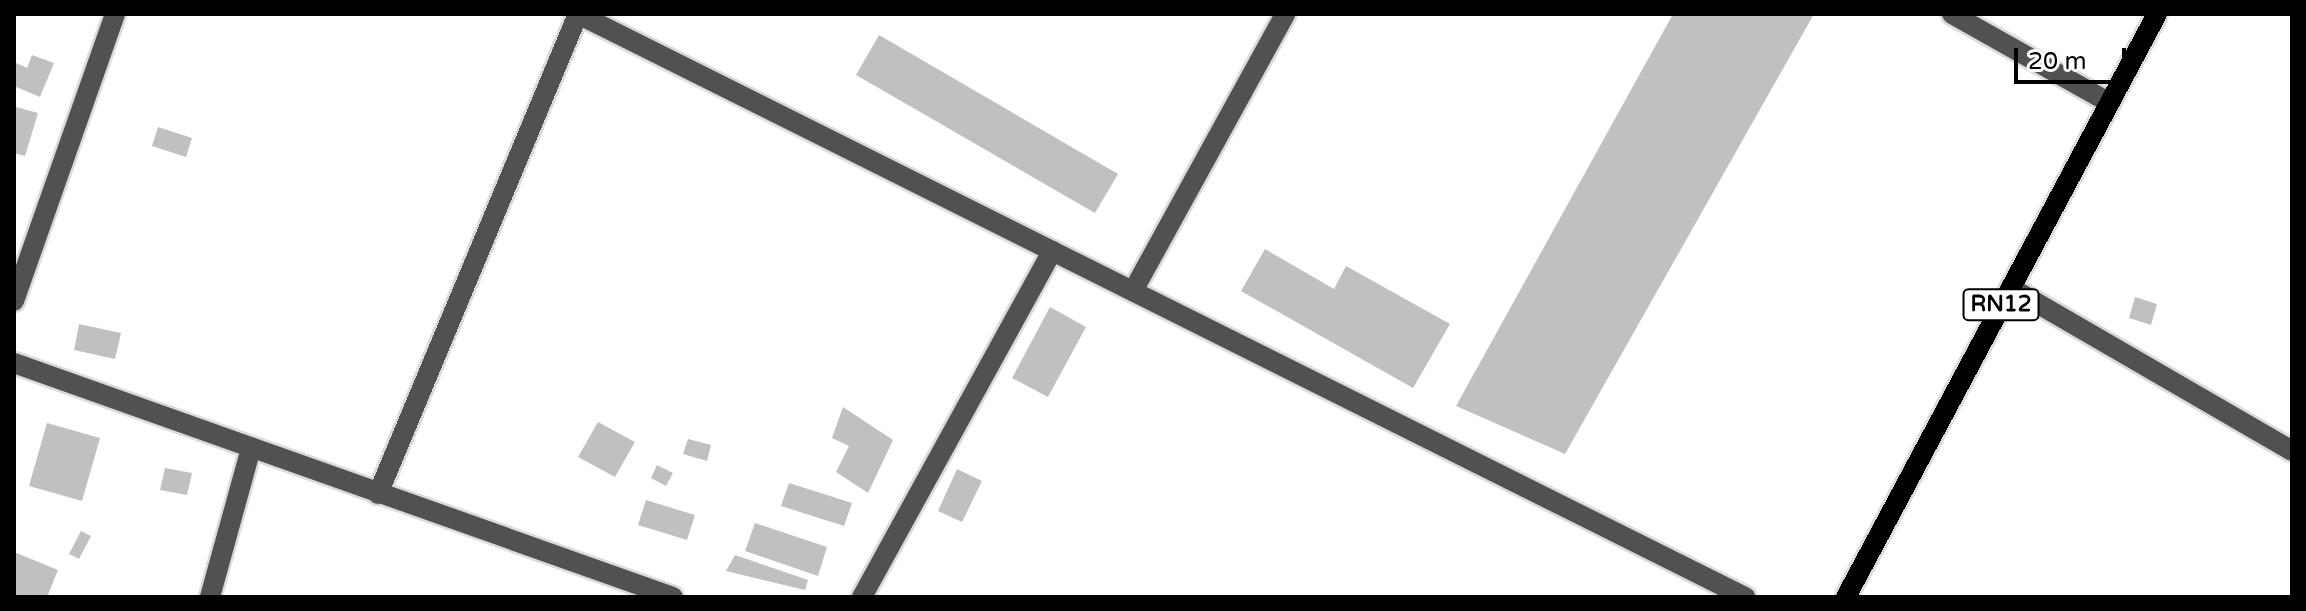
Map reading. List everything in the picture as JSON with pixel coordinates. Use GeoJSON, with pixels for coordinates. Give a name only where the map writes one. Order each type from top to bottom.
{"type":"FeatureCollection","features":[{"type":"Feature","properties":{"kind":"main road","name":"RN12"},"geometry":{"type":"LineString","coordinates":[[1846,597],[2157,14]]}},
{"type":"Feature","properties":{"kind":"street"},"geometry":{"type":"LineString","coordinates":[[14,301],[115,14]]}},
{"type":"Feature","properties":{"kind":"street"},"geometry":{"type":"LineString","coordinates":[[378,494],[578,14],[1745,597]]}},
{"type":"Feature","properties":{"kind":"street"},"geometry":{"type":"LineString","coordinates":[[1133,291],[1285,14]]}},
{"type":"Feature","properties":{"kind":"street"},"geometry":{"type":"LineString","coordinates":[[1952,14],[2110,103]]}},
{"type":"Feature","properties":{"kind":"street"},"geometry":{"type":"LineString","coordinates":[[862,597],[1052,251]]}},
{"type":"Feature","properties":{"kind":"street"},"geometry":{"type":"LineString","coordinates":[[2011,288],[2292,451]]}},
{"type":"Feature","properties":{"kind":"street"},"geometry":{"type":"LineString","coordinates":[[14,363],[673,597]]}},
{"type":"Feature","properties":{"kind":"street"},"geometry":{"type":"LineString","coordinates":[[210,597],[251,448]]}},
{"type":"Feature","properties":{"kind":"building"},"geometry":{"type":"Polygon","coordinates":[[[1673,14],[1814,14],[1565,454],[1456,406],[1673,14]]]}},
{"type":"Feature","properties":{"kind":"building"},"geometry":{"type":"Polygon","coordinates":[[[879,35],[1118,174],[1095,213],[856,75],[879,35]]]}},
{"type":"Feature","properties":{"kind":"building"},"geometry":{"type":"Polygon","coordinates":[[[32,55],[54,63],[40,97],[14,86],[14,62],[27,68],[32,55]]]}},
{"type":"Feature","properties":{"kind":"building"},"geometry":{"type":"Polygon","coordinates":[[[16,107],[38,113],[25,156],[14,153],[16,107]]]}},
{"type":"Feature","properties":{"kind":"building"},"geometry":{"type":"Polygon","coordinates":[[[158,127],[192,138],[186,157],[152,146],[158,127]]]}},
{"type":"Feature","properties":{"kind":"building"},"geometry":{"type":"Polygon","coordinates":[[[1265,249],[1334,289],[1346,266],[1450,324],[1413,388],[1241,291],[1265,249]]]}},
{"type":"Feature","properties":{"kind":"building"},"geometry":{"type":"Polygon","coordinates":[[[2135,297],[2157,304],[2151,325],[2129,318],[2135,297]]]}},
{"type":"Feature","properties":{"kind":"building"},"geometry":{"type":"Polygon","coordinates":[[[1050,307],[1086,327],[1048,397],[1012,378],[1050,307]]]}},
{"type":"Feature","properties":{"kind":"building"},"geometry":{"type":"Polygon","coordinates":[[[79,324],[121,333],[115,359],[74,350],[79,324]]]}},
{"type":"Feature","properties":{"kind":"building"},"geometry":{"type":"Polygon","coordinates":[[[843,407],[893,440],[868,493],[836,472],[849,446],[832,438],[843,407]]]}},
{"type":"Feature","properties":{"kind":"building"},"geometry":{"type":"Polygon","coordinates":[[[598,422],[635,442],[615,477],[578,457],[598,422]]]}},
{"type":"Feature","properties":{"kind":"building"},"geometry":{"type":"Polygon","coordinates":[[[47,423],[100,438],[82,501],[29,486],[47,423]]]}},
{"type":"Feature","properties":{"kind":"building"},"geometry":{"type":"Polygon","coordinates":[[[688,439],[711,445],[707,461],[683,454],[688,439]]]}},
{"type":"Feature","properties":{"kind":"building"},"geometry":{"type":"Polygon","coordinates":[[[657,465],[673,473],[666,486],[651,478],[657,465]]]}},
{"type":"Feature","properties":{"kind":"building"},"geometry":{"type":"Polygon","coordinates":[[[165,468],[192,473],[187,495],[160,490],[165,468]]]}},
{"type":"Feature","properties":{"kind":"building"},"geometry":{"type":"Polygon","coordinates":[[[957,469],[982,481],[962,522],[938,511],[957,469]]]}},
{"type":"Feature","properties":{"kind":"building"},"geometry":{"type":"Polygon","coordinates":[[[789,483],[852,503],[844,526],[781,506],[789,483]]]}},
{"type":"Feature","properties":{"kind":"building"},"geometry":{"type":"Polygon","coordinates":[[[646,500],[695,515],[687,540],[638,525],[646,500]]]}},
{"type":"Feature","properties":{"kind":"building"},"geometry":{"type":"Polygon","coordinates":[[[755,523],[827,547],[818,576],[745,551],[755,523]]]}},
{"type":"Feature","properties":{"kind":"building"},"geometry":{"type":"Polygon","coordinates":[[[81,531],[91,536],[79,559],[69,554],[81,531]]]}},
{"type":"Feature","properties":{"kind":"building"},"geometry":{"type":"Polygon","coordinates":[[[14,552],[58,570],[47,597],[14,597],[14,552]]]}},
{"type":"Feature","properties":{"kind":"building"},"geometry":{"type":"Polygon","coordinates":[[[735,555],[808,580],[805,590],[726,571],[735,555]]]}}]}
